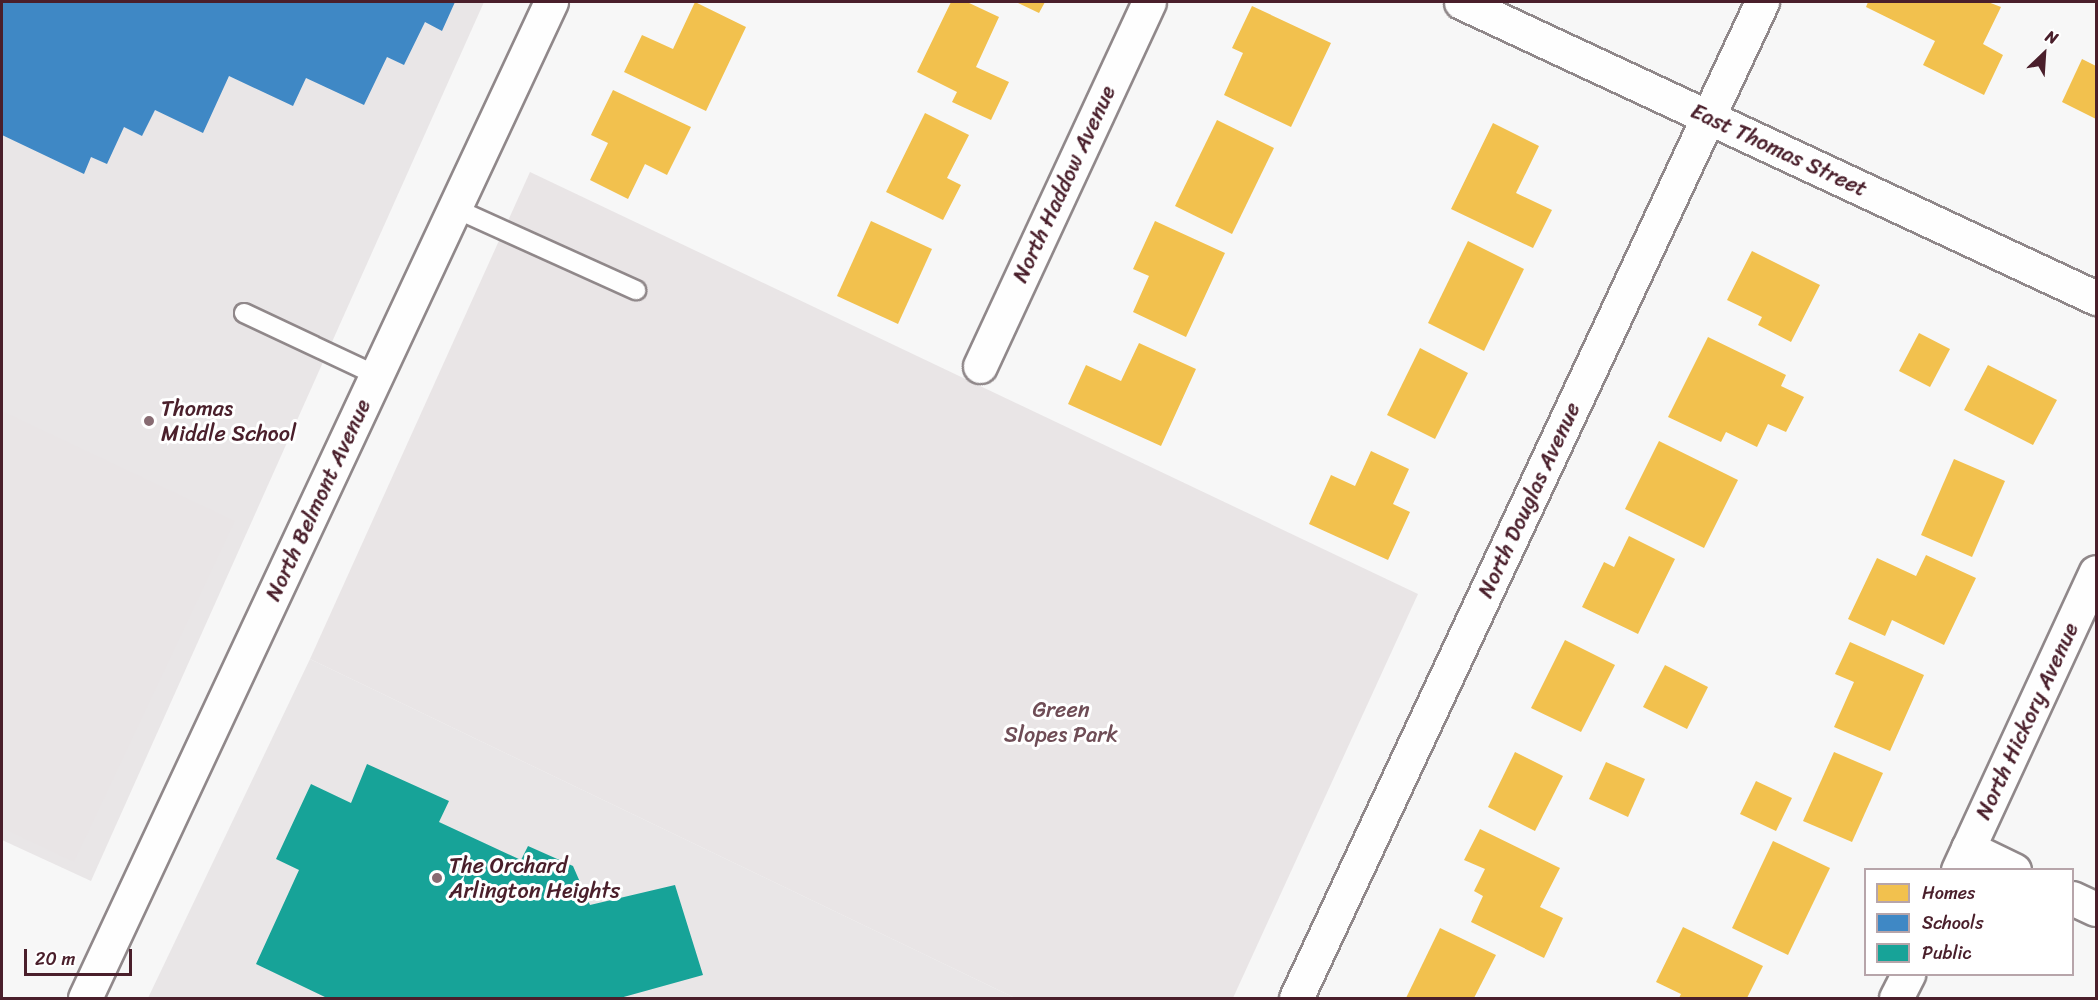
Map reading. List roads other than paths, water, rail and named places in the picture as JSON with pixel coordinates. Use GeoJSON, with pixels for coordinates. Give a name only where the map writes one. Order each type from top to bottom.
{"type":"FeatureCollection","features":[{"type":"Feature","properties":{"kind":"street","name":"North Belmont Avenue"},"geometry":{"type":"LineString","coordinates":[[85,999],[550,2]]}},
{"type":"Feature","properties":{"kind":"street","name":"North Haddow Avenue"},"geometry":{"type":"LineString","coordinates":[[980,366],[1149,2]]}},
{"type":"Feature","properties":{"kind":"street","name":"East Thomas Street"},"geometry":{"type":"LineString","coordinates":[[1461,2],[2097,298]]}},
{"type":"Feature","properties":{"kind":"street","name":"North Douglas Avenue"},"geometry":{"type":"LineString","coordinates":[[1296,999],[1762,2]]}},
{"type":"Feature","properties":{"kind":"street","name":"North Hickory Avenue"},"geometry":{"type":"LineString","coordinates":[[1963,859],[2097,572]]}},
{"type":"Feature","properties":{"kind":"street"},"geometry":{"type":"LineString","coordinates":[[1963,859],[2005,868]]}},
{"type":"Feature","properties":{"kind":"street"},"geometry":{"type":"LineString","coordinates":[[2074,898],[2097,909]]}},
{"type":"Feature","properties":{"kind":"street"},"geometry":{"type":"LineString","coordinates":[[1896,999],[1908,976]]}},
{"type":"Feature","properties":{"kind":"lane"},"geometry":{"type":"LineString","coordinates":[[454,208],[636,290]]}},
{"type":"Feature","properties":{"kind":"lane"},"geometry":{"type":"LineString","coordinates":[[244,313],[376,375]]}},
{"type":"Feature","properties":{"kind":"place","name":"Thomas Middle School"},"geometry":{"type":"Point","coordinates":[149,421]}},
{"type":"Feature","properties":{"kind":"place","name":"The Orchard Arlington Heights"},"geometry":{"type":"Point","coordinates":[437,878]}},
{"type":"Feature","properties":{"kind":"park label","name":"Green Slopes Park"},"geometry":{"type":"Point","coordinates":[1061,722]}}]}
